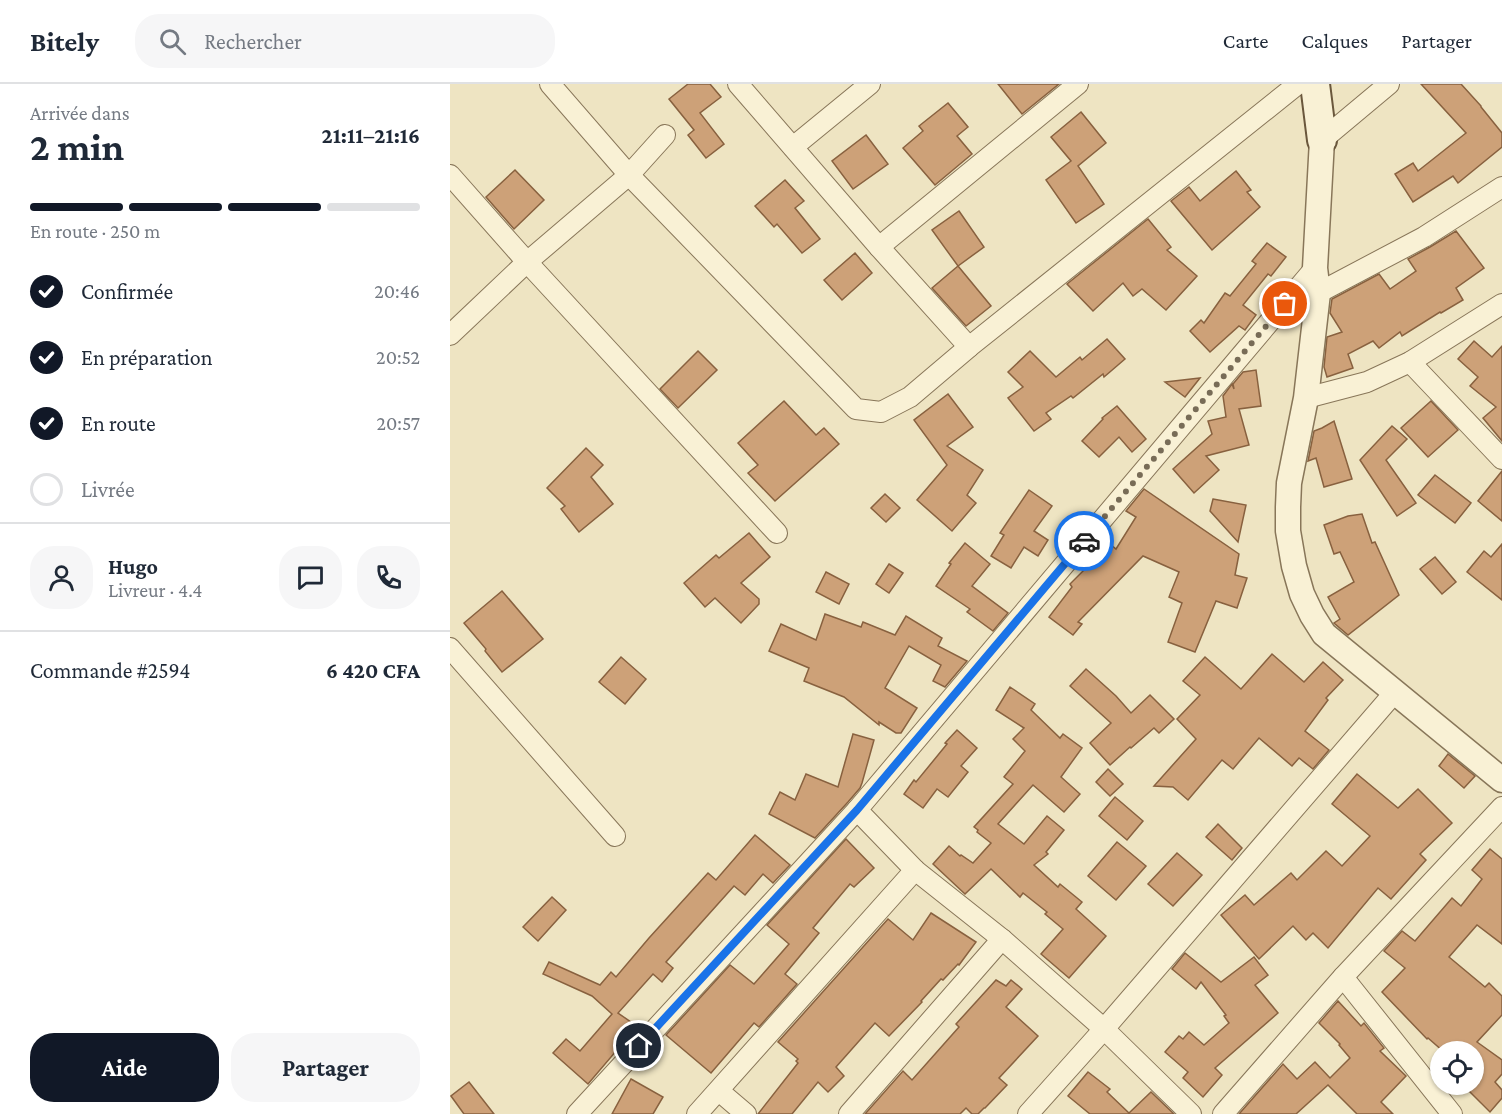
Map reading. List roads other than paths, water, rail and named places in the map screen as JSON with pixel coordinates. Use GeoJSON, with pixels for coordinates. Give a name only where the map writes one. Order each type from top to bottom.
{"type":"FeatureCollection","features":[{"type":"Feature","properties":{"kind":"main road"},"geometry":{"type":"LineString","coordinates":[[1315,84],[1322,140]]}},
{"type":"Feature","properties":{"kind":"street"},"geometry":{"type":"LineString","coordinates":[[550,84],[629,175],[856,409],[881,412],[910,397],[969,347],[1298,84]]}},
{"type":"Feature","properties":{"kind":"street"},"geometry":{"type":"LineString","coordinates":[[738,84],[969,347]]}},
{"type":"Feature","properties":{"kind":"street"},"geometry":{"type":"LineString","coordinates":[[793,147],[870,84]]}},
{"type":"Feature","properties":{"kind":"street"},"geometry":{"type":"LineString","coordinates":[[879,247],[1078,84]]}},
{"type":"Feature","properties":{"kind":"street"},"geometry":{"type":"LineString","coordinates":[[1389,84],[1322,140],[1316,268],[1318,293],[1306,398],[1289,483],[1288,531],[1302,594],[1324,634],[1502,780]]}},
{"type":"Feature","properties":{"kind":"street"},"geometry":{"type":"LineString","coordinates":[[450,335],[527,262],[629,175],[664,135]]}},
{"type":"Feature","properties":{"kind":"street"},"geometry":{"type":"LineString","coordinates":[[450,175],[527,262],[777,533]]}},
{"type":"Feature","properties":{"kind":"street"},"geometry":{"type":"LineString","coordinates":[[1318,293],[1424,237],[1502,187]]}},
{"type":"Feature","properties":{"kind":"street"},"geometry":{"type":"LineString","coordinates":[[577,1114],[857,810],[1316,268]]}},
{"type":"Feature","properties":{"kind":"street"},"geometry":{"type":"LineString","coordinates":[[1306,398],[1367,382],[1410,362],[1502,304]]}},
{"type":"Feature","properties":{"kind":"street"},"geometry":{"type":"LineString","coordinates":[[1410,362],[1502,459]]}},
{"type":"Feature","properties":{"kind":"street"},"geometry":{"type":"LineString","coordinates":[[450,648],[615,836]]}},
{"type":"Feature","properties":{"kind":"street"},"geometry":{"type":"LineString","coordinates":[[1028,1114],[1395,692]]}},
{"type":"Feature","properties":{"kind":"street"},"geometry":{"type":"LineString","coordinates":[[1223,1114],[1343,977],[1502,807]]}},
{"type":"Feature","properties":{"kind":"street"},"geometry":{"type":"LineString","coordinates":[[857,810],[915,870],[1002,939],[1104,1029],[1191,1114]]}},
{"type":"Feature","properties":{"kind":"street"},"geometry":{"type":"LineString","coordinates":[[697,1114],[915,870]]}},
{"type":"Feature","properties":{"kind":"street"},"geometry":{"type":"LineString","coordinates":[[849,1114],[1002,939]]}},
{"type":"Feature","properties":{"kind":"street"},"geometry":{"type":"LineString","coordinates":[[1343,977],[1452,1114]]}},
{"type":"Feature","properties":{"kind":"street"},"geometry":{"type":"LineString","coordinates":[[719,1091],[746,1114]]}}]}
